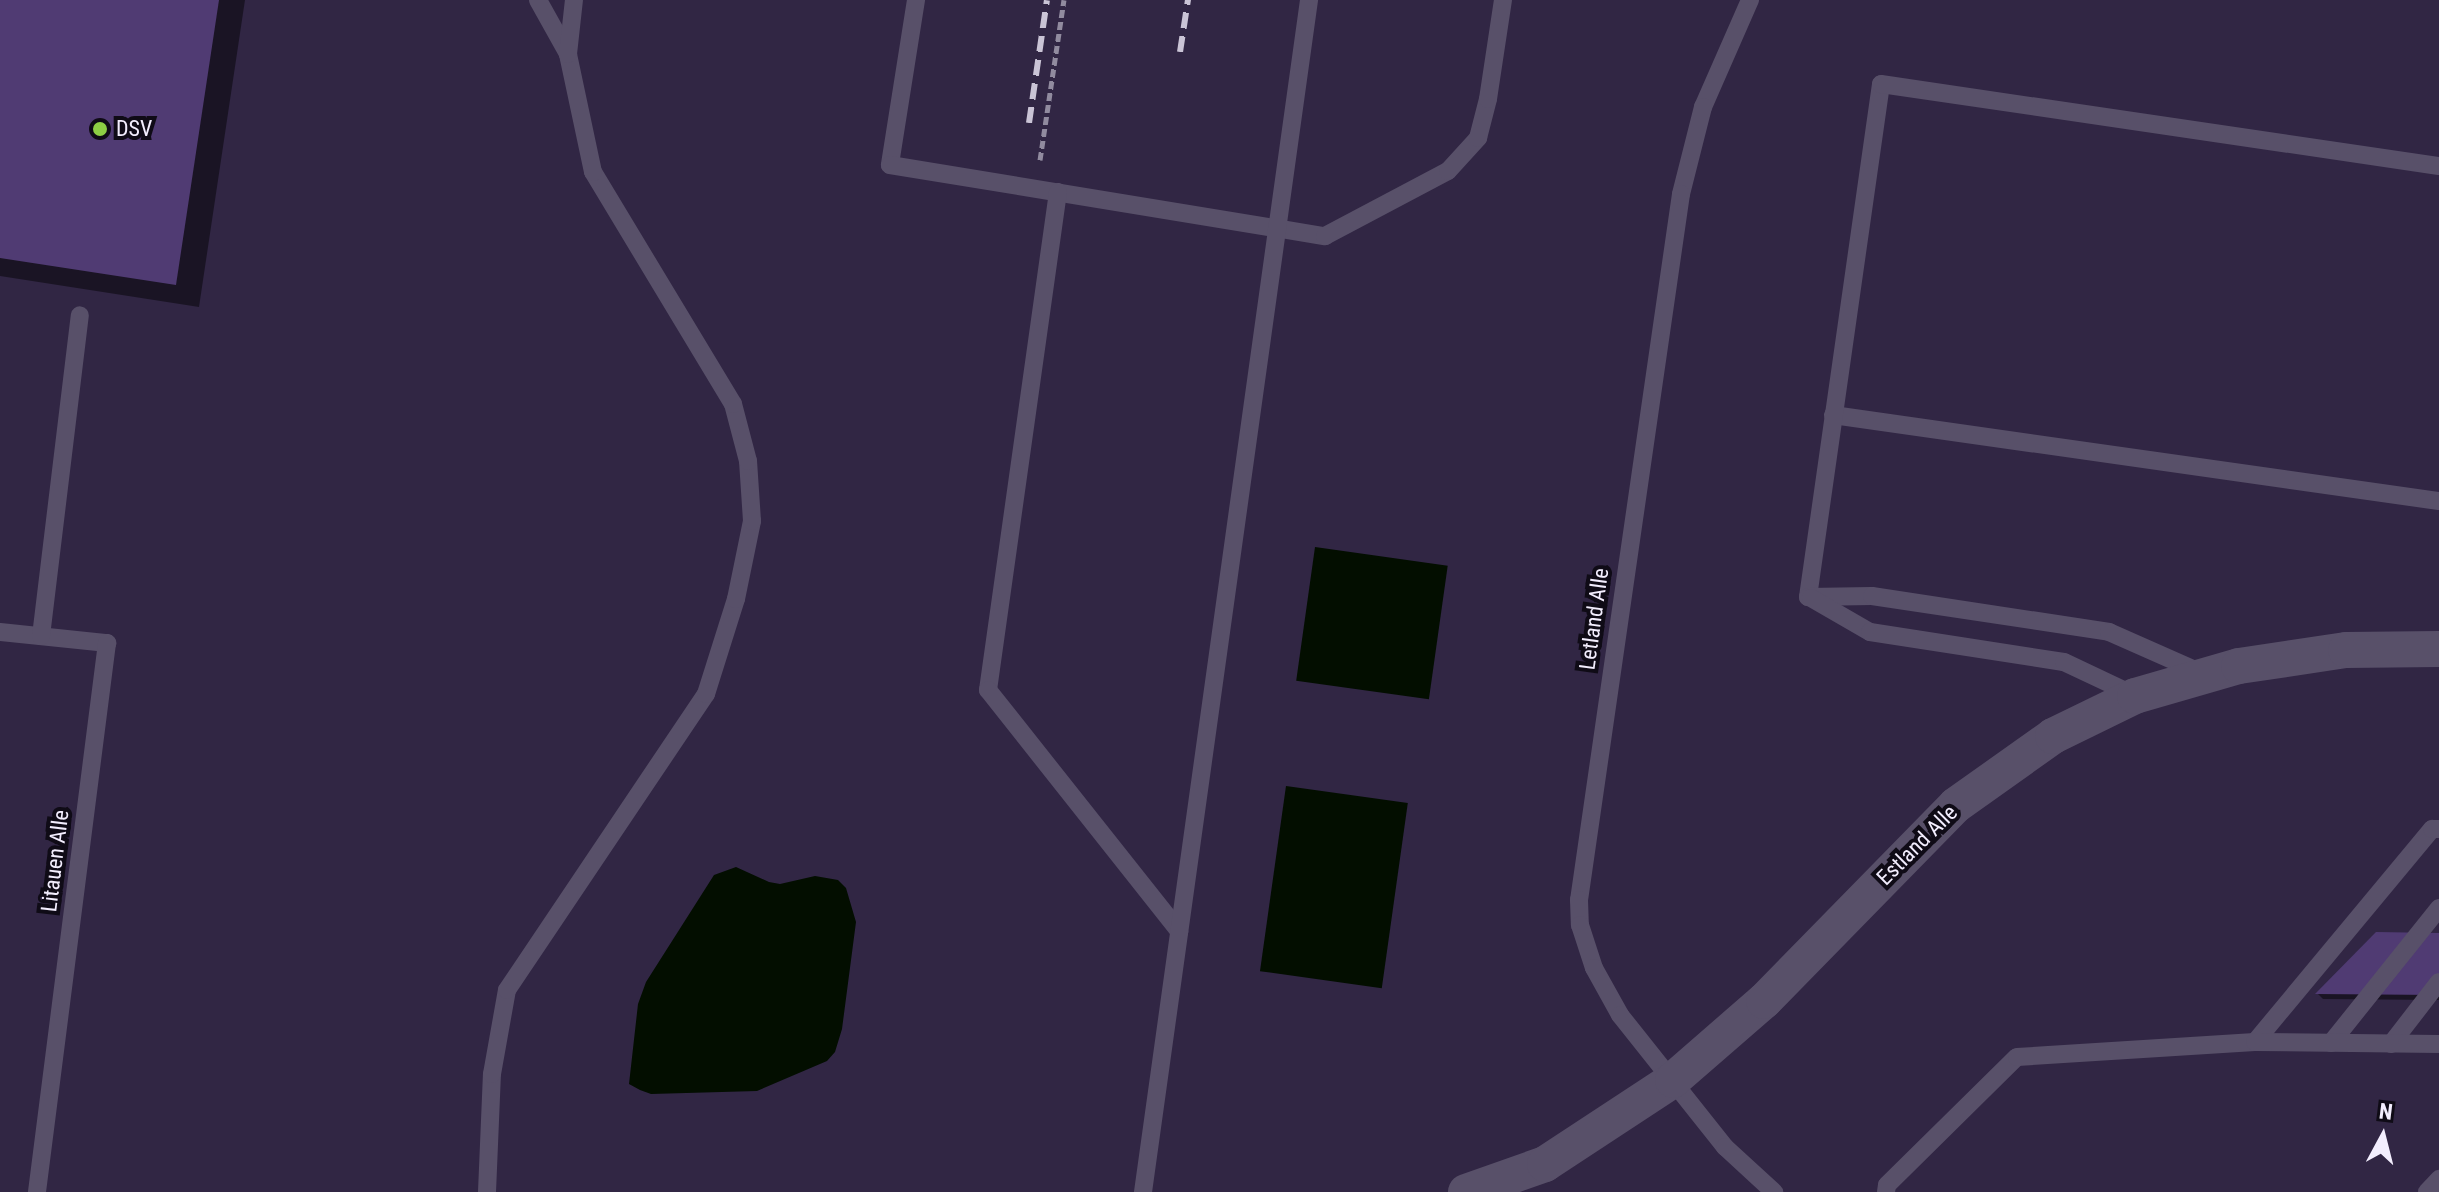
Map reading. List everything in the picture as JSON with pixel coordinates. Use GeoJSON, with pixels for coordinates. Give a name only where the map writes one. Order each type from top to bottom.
{"type":"FeatureCollection","features":[{"type":"Feature","properties":{"kind":"street","name":"Estland Alle"},"geometry":{"type":"LineString","coordinates":[[1466,1192],[1545,1164],[1673,1080],[1764,1001],[1956,805],[2053,736],[2135,696],[2239,666],[2346,650],[2439,649]]}},
{"type":"Feature","properties":{"kind":"lane"},"geometry":{"type":"LineString","coordinates":[[487,1192],[492,1074],[507,990],[706,694],[736,599],[752,521],[748,461],[733,404],[593,172],[568,54],[538,0]]}},
{"type":"Feature","properties":{"kind":"lane"},"geometry":{"type":"LineString","coordinates":[[568,54],[574,0]]}},
{"type":"Feature","properties":{"kind":"lane"},"geometry":{"type":"LineString","coordinates":[[916,0],[890,165],[1325,236],[1448,171],[1478,138],[1488,99],[1503,0]]}},
{"type":"Feature","properties":{"kind":"lane"},"geometry":{"type":"LineString","coordinates":[[1143,1192],[1309,0]]}},
{"type":"Feature","properties":{"kind":"lane","name":"Letland Alle"},"geometry":{"type":"LineString","coordinates":[[1750,0],[1703,107],[1681,194],[1579,900],[1585,945],[1602,986],[1620,1015],[1725,1147],[1774,1192]]}},
{"type":"Feature","properties":{"kind":"lane"},"geometry":{"type":"LineString","coordinates":[[1808,597],[1881,84],[2439,166]]}},
{"type":"Feature","properties":{"kind":"lane"},"geometry":{"type":"LineString","coordinates":[[1058,192],[988,690],[1179,931]]}},
{"type":"Feature","properties":{"kind":"lane"},"geometry":{"type":"LineString","coordinates":[[41,636],[80,315]]}},
{"type":"Feature","properties":{"kind":"lane"},"geometry":{"type":"LineString","coordinates":[[1833,415],[2439,501]]}},
{"type":"Feature","properties":{"kind":"lane"},"geometry":{"type":"LineString","coordinates":[[1808,597],[1872,596],[2109,632],[2207,675]]}},
{"type":"Feature","properties":{"kind":"lane"},"geometry":{"type":"LineString","coordinates":[[1808,597],[1870,632],[2064,662],[2135,696]]}},
{"type":"Feature","properties":{"kind":"lane","name":"Litauen Alle"},"geometry":{"type":"LineString","coordinates":[[0,632],[107,643],[37,1192]]}},
{"type":"Feature","properties":{"kind":"lane"},"geometry":{"type":"LineString","coordinates":[[2255,1042],[2432,829],[2439,829]]}},
{"type":"Feature","properties":{"kind":"lane"},"geometry":{"type":"LineString","coordinates":[[2331,1043],[2439,908]]}},
{"type":"Feature","properties":{"kind":"lane"},"geometry":{"type":"LineString","coordinates":[[2391,1044],[2439,982]]}},
{"type":"Feature","properties":{"kind":"lane"},"geometry":{"type":"LineString","coordinates":[[1886,1192],[1887,1185],[2017,1057],[2255,1042],[2439,1044]]}},
{"type":"Feature","properties":{"kind":"lane"},"geometry":{"type":"LineString","coordinates":[[2427,1192],[2439,1179]]}},
{"type":"Feature","properties":{"kind":"path"},"geometry":{"type":"LineString","coordinates":[[1036,189],[1064,0]]}},
{"type":"Feature","properties":{"kind":"shaded area"},"geometry":{"type":"Polygon","coordinates":[[[0,0],[2439,0],[2439,1192],[0,1192],[0,0]]]}},
{"type":"Feature","properties":{"kind":"shaded area"},"geometry":{"type":"Polygon","coordinates":[[[1315,547],[1448,566],[1429,699],[1296,681],[1315,547]]]}},
{"type":"Feature","properties":{"kind":"shaded area"},"geometry":{"type":"Polygon","coordinates":[[[1286,786],[1408,803],[1382,988],[1260,971],[1286,786]]]}},
{"type":"Feature","properties":{"kind":"shaded area"},"geometry":{"type":"Polygon","coordinates":[[[736,867],[769,882],[780,884],[815,876],[838,880],[846,888],[856,922],[842,1029],[835,1052],[827,1061],[757,1091],[651,1094],[640,1090],[629,1084],[638,1004],[646,982],[714,875],[736,867]]]}},
{"type":"Feature","properties":{"kind":"building","name":"DSV"},"geometry":{"type":"Polygon","coordinates":[[[0,0],[219,0],[176,285],[0,258],[0,0]]]}},
{"type":"Feature","properties":{"kind":"building"},"geometry":{"type":"Polygon","coordinates":[[[2376,932],[2439,933],[2439,995],[2315,994],[2376,932]]]}},
{"type":"Feature","properties":{"kind":"railway"},"geometry":{"type":"LineString","coordinates":[[1029,123],[1047,0]]}},
{"type":"Feature","properties":{"kind":"railway"},"geometry":{"type":"LineString","coordinates":[[1180,52],[1188,0]]}},
{"type":"Feature","properties":{"kind":"place","name":"DSV"},"geometry":{"type":"Point","coordinates":[100,129]}}]}
